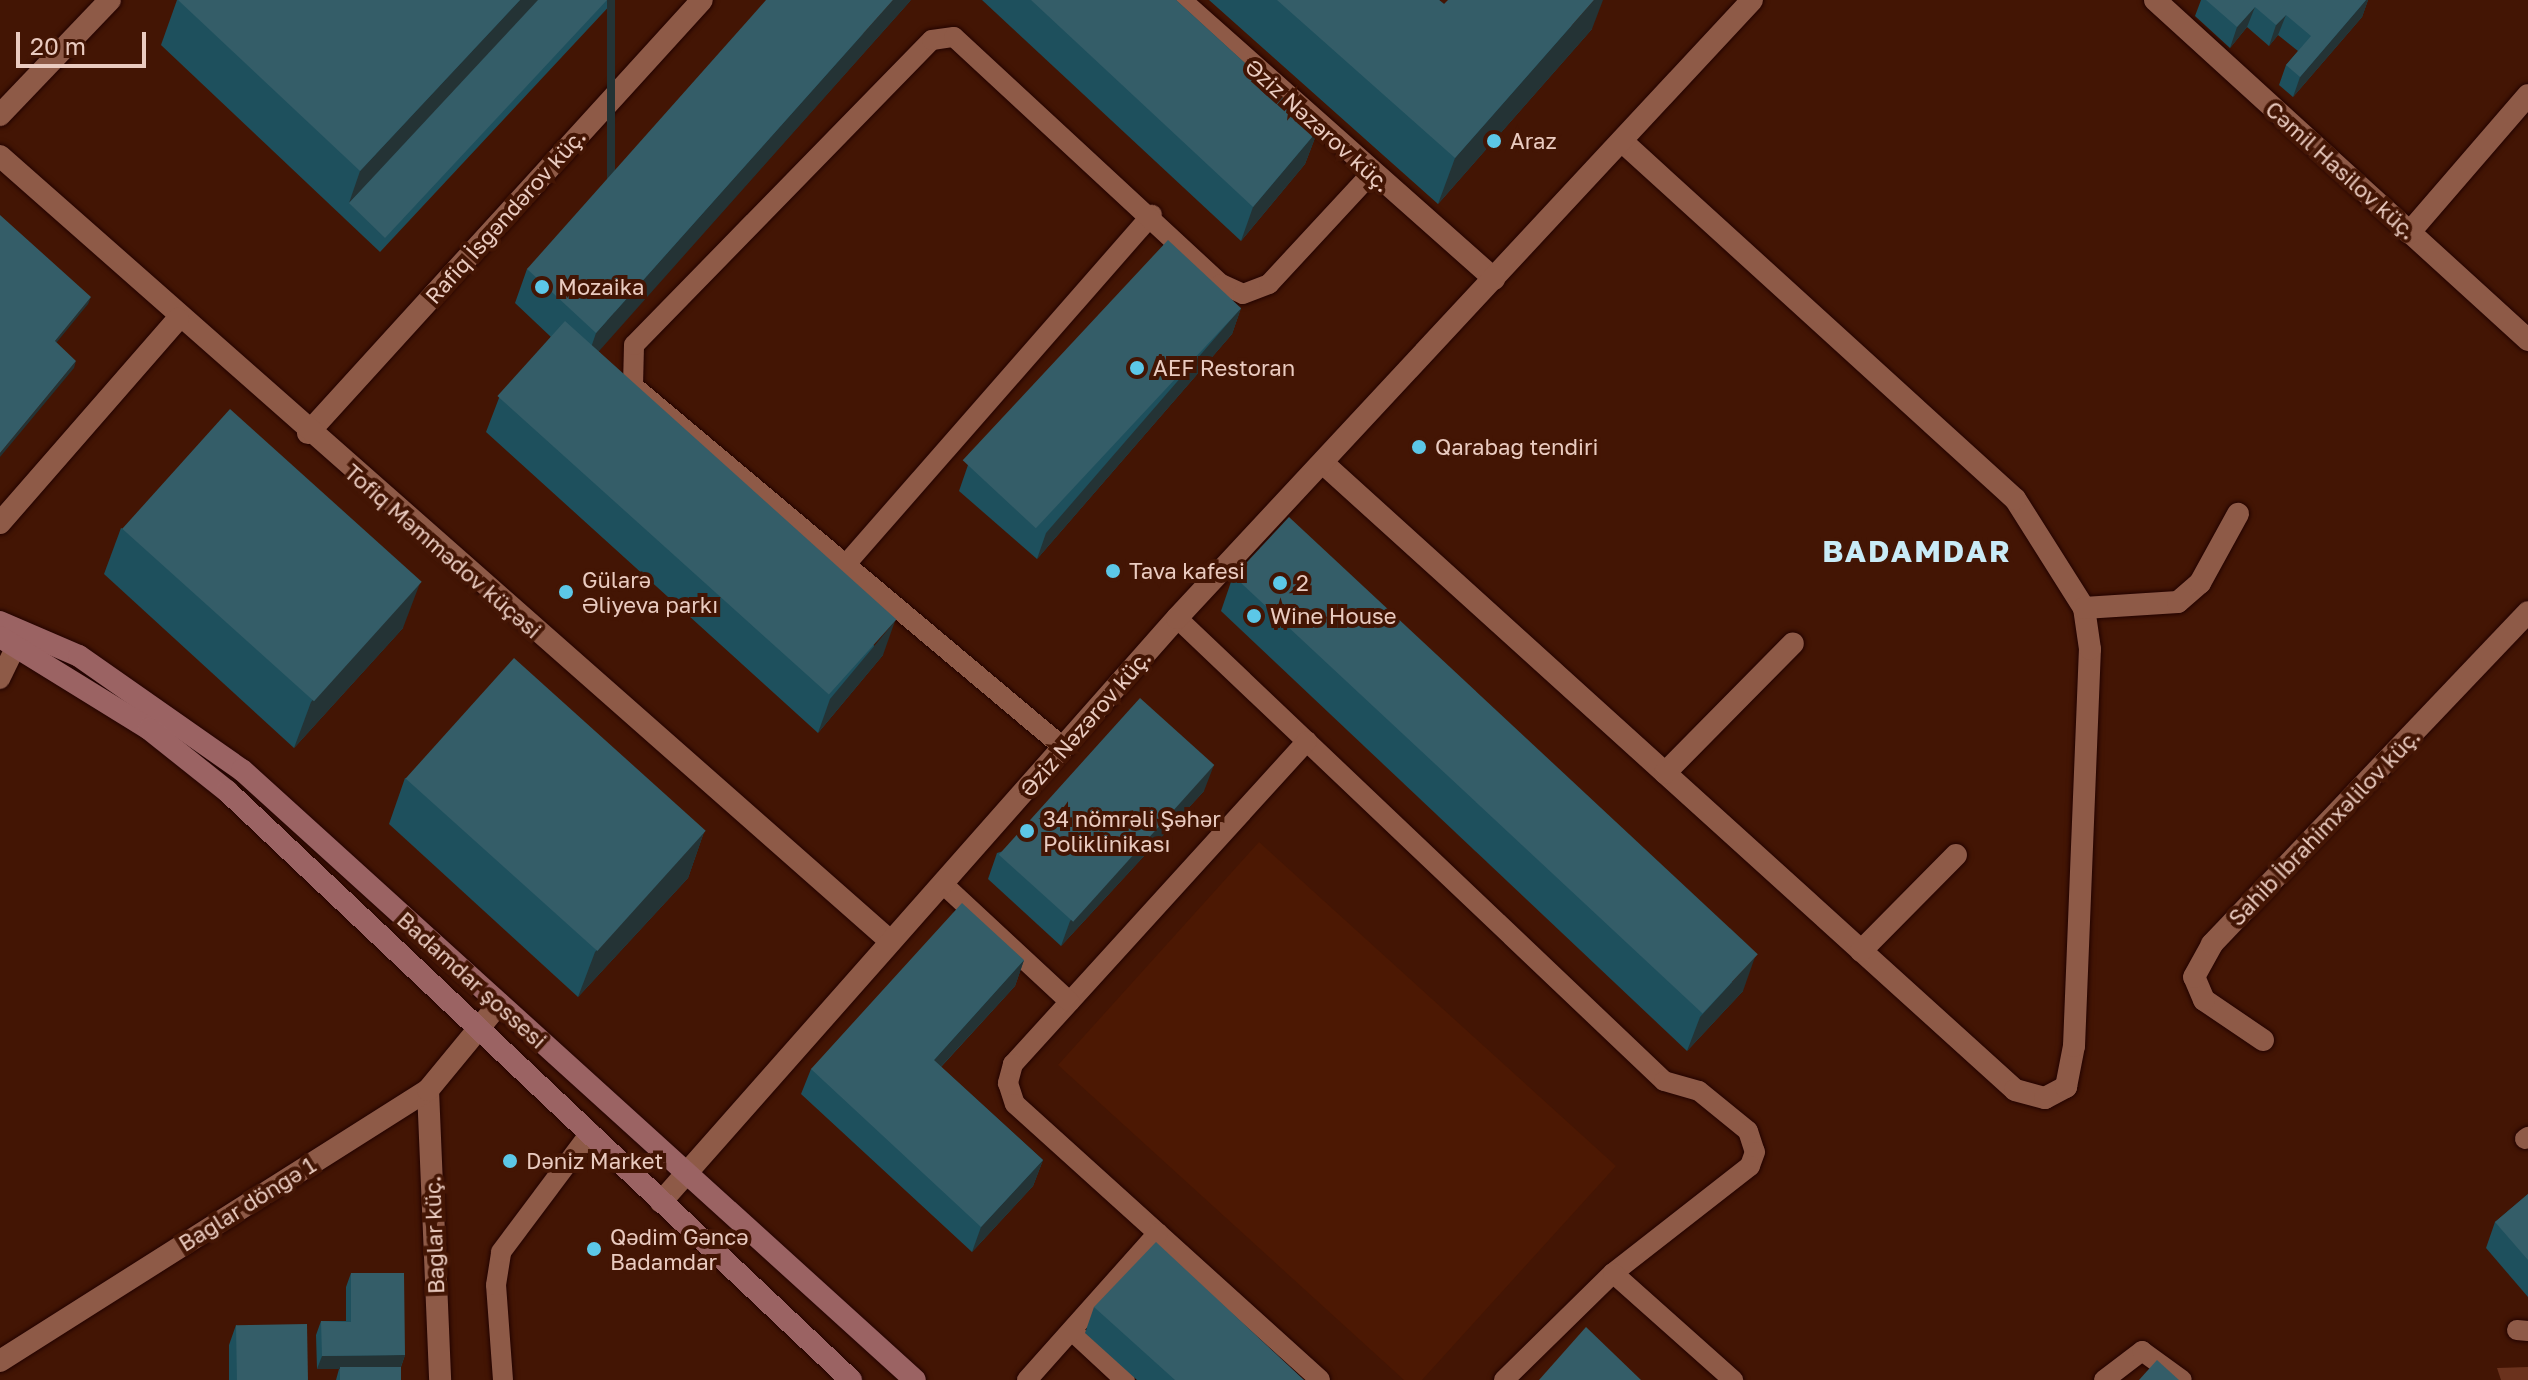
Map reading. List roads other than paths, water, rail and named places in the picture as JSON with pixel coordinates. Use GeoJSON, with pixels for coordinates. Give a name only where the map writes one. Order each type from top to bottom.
{"type":"FeatureCollection","features":[{"type":"Feature","properties":{"kind":"main road","name":"Badamdar şossesi"},"geometry":{"type":"LineString","coordinates":[[0,622],[79,656],[168,713],[242,770],[915,1380]]}},
{"type":"Feature","properties":{"kind":"main road","name":"Badamdar şossesi"},"geometry":{"type":"LineString","coordinates":[[8,643],[149,729],[227,791],[851,1380]]}},
{"type":"Feature","properties":{"kind":"street"},"geometry":{"type":"LineString","coordinates":[[0,115],[110,0]]}},
{"type":"Feature","properties":{"kind":"street","name":"Rafiq İsgəndərov küç."},"geometry":{"type":"LineString","coordinates":[[308,433],[702,0]]}},
{"type":"Feature","properties":{"kind":"street","name":"Əziz Nəzərov küç."},"geometry":{"type":"LineString","coordinates":[[1180,0],[1371,174],[1494,279]]}},
{"type":"Feature","properties":{"kind":"street","name":"Əziz Nəzərov küç."},"geometry":{"type":"LineString","coordinates":[[661,1202],[889,940],[943,884],[1177,618],[1494,279],[1625,144],[1752,0]]}},
{"type":"Feature","properties":{"kind":"street","name":"Cəmil Hasilov küç."},"geometry":{"type":"LineString","coordinates":[[2166,4],[2409,233],[2528,340]]}},
{"type":"Feature","properties":{"kind":"street"},"geometry":{"type":"LineString","coordinates":[[2409,233],[2528,95]]}},
{"type":"Feature","properties":{"kind":"street"},"geometry":{"type":"LineString","coordinates":[[1324,464],[2015,1090],[2045,1098],[2066,1087],[2074,1046],[2090,649],[2084,608],[2015,499],[1625,144]]}},
{"type":"Feature","properties":{"kind":"street","name":"Tofiq Məmmədov küçəsi"},"geometry":{"type":"LineString","coordinates":[[0,156],[178,319],[889,940]]}},
{"type":"Feature","properties":{"kind":"street"},"geometry":{"type":"LineString","coordinates":[[0,523],[178,319]]}},
{"type":"Feature","properties":{"kind":"street"},"geometry":{"type":"LineString","coordinates":[[2084,608],[2178,602],[2200,583],[2238,514]]}},
{"type":"Feature","properties":{"kind":"street","name":"Sahib İbrahimxəlilov küç."},"geometry":{"type":"LineString","coordinates":[[2263,1040],[2204,1000],[2194,977],[2212,944],[2528,612]]}},
{"type":"Feature","properties":{"kind":"street"},"geometry":{"type":"LineString","coordinates":[[1665,773],[1793,643]]}},
{"type":"Feature","properties":{"kind":"street"},"geometry":{"type":"LineString","coordinates":[[1861,951],[1956,855]]}},
{"type":"Feature","properties":{"kind":"street","name":"Bağlar döngə 1"},"geometry":{"type":"LineString","coordinates":[[0,1361],[428,1090],[499,1004]]}},
{"type":"Feature","properties":{"kind":"street","name":"Bağlar küç."},"geometry":{"type":"LineString","coordinates":[[428,1090],[440,1380]]}},
{"type":"Feature","properties":{"kind":"lane"},"geometry":{"type":"LineString","coordinates":[[1064,748],[633,386],[634,345],[932,40],[954,37],[1152,214],[1221,284],[1243,294],[1269,284],[1371,174]]}},
{"type":"Feature","properties":{"kind":"lane"},"geometry":{"type":"LineString","coordinates":[[847,563],[1152,214]]}},
{"type":"Feature","properties":{"kind":"lane"},"geometry":{"type":"LineString","coordinates":[[1177,618],[1664,1081],[1699,1091],[1748,1131],[1755,1152],[1750,1166],[1613,1273],[1504,1380]]}},
{"type":"Feature","properties":{"kind":"lane"},"geometry":{"type":"LineString","coordinates":[[0,679],[8,643]]}},
{"type":"Feature","properties":{"kind":"lane"},"geometry":{"type":"LineString","coordinates":[[1307,741],[1013,1064],[1008,1083],[1015,1104],[1320,1380]]}},
{"type":"Feature","properties":{"kind":"lane"},"geometry":{"type":"LineString","coordinates":[[943,884],[1070,1002]]}},
{"type":"Feature","properties":{"kind":"lane"},"geometry":{"type":"LineString","coordinates":[[503,1380],[496,1285],[501,1252],[590,1133]]}},
{"type":"Feature","properties":{"kind":"lane"},"geometry":{"type":"LineString","coordinates":[[1027,1380],[1158,1233]]}},
{"type":"Feature","properties":{"kind":"lane"},"geometry":{"type":"LineString","coordinates":[[1613,1273],[1733,1380]]}},
{"type":"Feature","properties":{"kind":"lane"},"geometry":{"type":"LineString","coordinates":[[1072,1331],[1125,1380]]}},
{"type":"Feature","properties":{"kind":"lane"},"geometry":{"type":"LineString","coordinates":[[2104,1380],[2142,1351],[2182,1380]]}},
{"type":"Feature","properties":{"kind":"place","name":"Araz"},"geometry":{"type":"Point","coordinates":[1494,141]}},
{"type":"Feature","properties":{"kind":"place","name":"Mozaika"},"geometry":{"type":"Point","coordinates":[542,287]}},
{"type":"Feature","properties":{"kind":"place","name":"AEF Restoran"},"geometry":{"type":"Point","coordinates":[1137,368]}},
{"type":"Feature","properties":{"kind":"place","name":"Qarabağ tendiri"},"geometry":{"type":"Point","coordinates":[1419,447]}},
{"type":"Feature","properties":{"kind":"place","name":"Tava kafesi"},"geometry":{"type":"Point","coordinates":[1113,571]}},
{"type":"Feature","properties":{"kind":"place","name":"2"},"geometry":{"type":"Point","coordinates":[1280,583]}},
{"type":"Feature","properties":{"kind":"place","name":"Gülarə Əliyeva parkı"},"geometry":{"type":"Point","coordinates":[566,592]}},
{"type":"Feature","properties":{"kind":"place","name":"Wine House"},"geometry":{"type":"Point","coordinates":[1254,616]}},
{"type":"Feature","properties":{"kind":"place","name":"34 nömrəli Şəhər Poliklinikası"},"geometry":{"type":"Point","coordinates":[1027,831]}},
{"type":"Feature","properties":{"kind":"place","name":"Dəniz Market"},"geometry":{"type":"Point","coordinates":[510,1161]}},
{"type":"Feature","properties":{"kind":"place","name":"Qədim Gəncə Badamdar"},"geometry":{"type":"Point","coordinates":[594,1249]}},
{"type":"Feature","properties":{"kind":"district","name":"BADAMDAR"},"geometry":{"type":"Point","coordinates":[1917,551]}}]}
